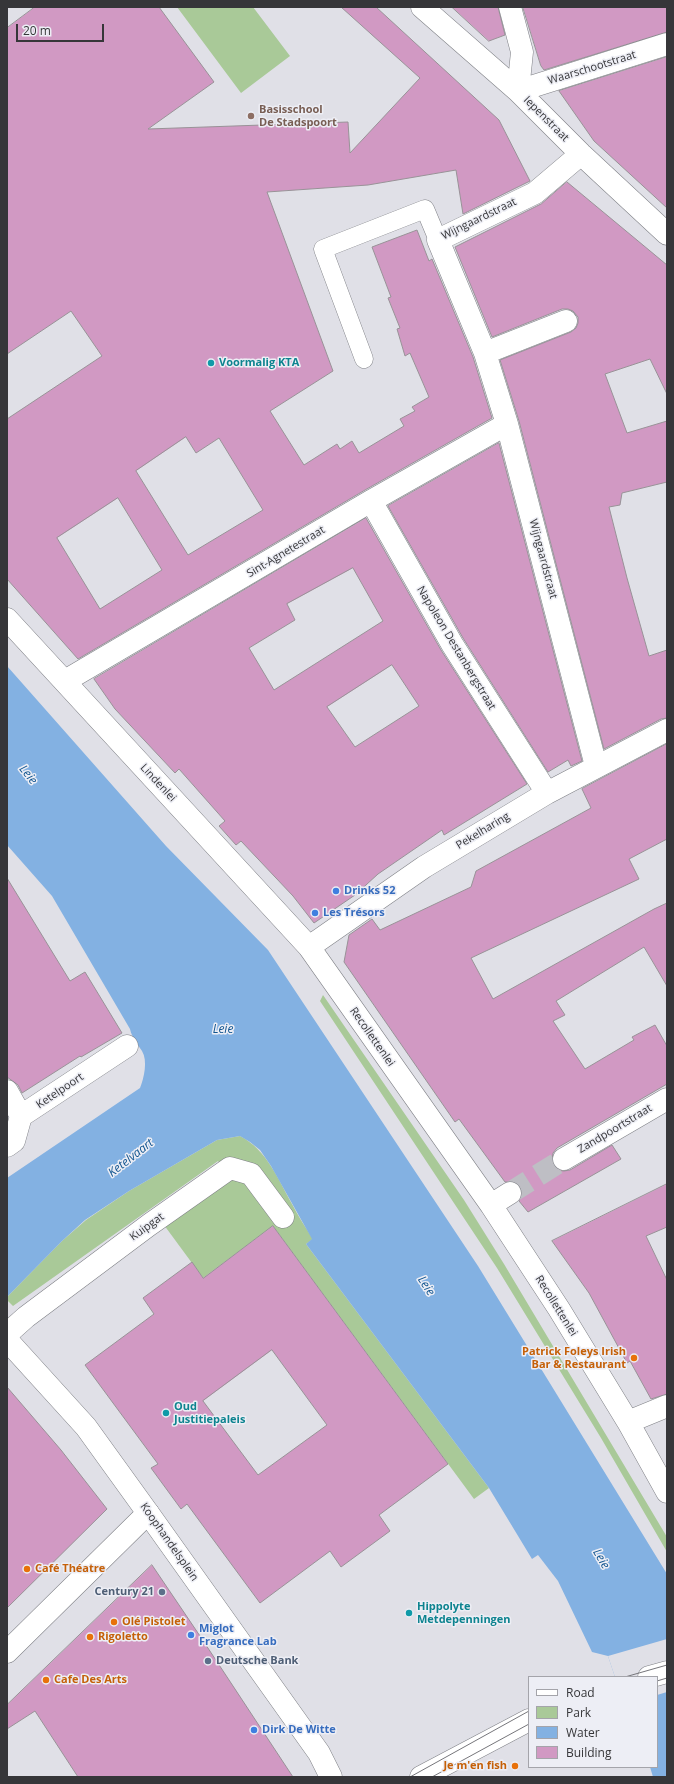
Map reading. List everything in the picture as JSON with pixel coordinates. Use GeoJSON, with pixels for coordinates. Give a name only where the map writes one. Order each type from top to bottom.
{"type":"FeatureCollection","features":[{"type":"Feature","properties":{"kind":"street","name":"Iepenstraat"},"geometry":{"type":"LineString","coordinates":[[422,7],[518,91],[581,154],[667,234]]}},
{"type":"Feature","properties":{"kind":"street"},"geometry":{"type":"LineString","coordinates":[[510,7],[522,52],[518,91]]}},
{"type":"Feature","properties":{"kind":"street","name":"Waarschootstraat"},"geometry":{"type":"LineString","coordinates":[[518,91],[667,44]]}},
{"type":"Feature","properties":{"kind":"street","name":"Wijngaardstraat"},"geometry":{"type":"LineString","coordinates":[[581,154],[535,193],[438,240],[485,353],[507,424],[596,766]]}},
{"type":"Feature","properties":{"kind":"street"},"geometry":{"type":"LineString","coordinates":[[485,353],[566,320]]}},
{"type":"Feature","properties":{"kind":"street","name":"Sint-Agnetestraat"},"geometry":{"type":"LineString","coordinates":[[64,681],[371,501],[507,424]]}},
{"type":"Feature","properties":{"kind":"street","name":"Napoleon Destanbergstraat"},"geometry":{"type":"LineString","coordinates":[[371,501],[452,644],[546,793]]}},
{"type":"Feature","properties":{"kind":"street","name":"Lindenlei"},"geometry":{"type":"LineString","coordinates":[[7,619],[309,947]]}},
{"type":"Feature","properties":{"kind":"street","name":"Pekelharing"},"geometry":{"type":"LineString","coordinates":[[309,947],[424,867],[546,793],[667,730]]}},
{"type":"Feature","properties":{"kind":"street","name":"Recollettenlei"},"geometry":{"type":"LineString","coordinates":[[309,947],[491,1205],[559,1309],[628,1422],[667,1492]]}},
{"type":"Feature","properties":{"kind":"street","name":"Ketelpoort"},"geometry":{"type":"LineString","coordinates":[[21,1116],[127,1046]]}},
{"type":"Feature","properties":{"kind":"street"},"geometry":{"type":"LineString","coordinates":[[7,1091],[21,1116],[14,1141],[7,1146]]}},
{"type":"Feature","properties":{"kind":"street","name":"Zandpoortstraat"},"geometry":{"type":"LineString","coordinates":[[564,1159],[667,1099]]}},
{"type":"Feature","properties":{"kind":"street","name":"Kuipgat"},"geometry":{"type":"LineString","coordinates":[[7,1334],[32,1313],[149,1224],[230,1168],[250,1174],[283,1217]]}},
{"type":"Feature","properties":{"kind":"street"},"geometry":{"type":"LineString","coordinates":[[491,1205],[510,1193]]}},
{"type":"Feature","properties":{"kind":"street","name":"Koophandelsplein"},"geometry":{"type":"LineString","coordinates":[[7,1340],[86,1427],[319,1753],[331,1777]]}},
{"type":"Feature","properties":{"kind":"street"},"geometry":{"type":"LineString","coordinates":[[628,1422],[667,1406]]}},
{"type":"Feature","properties":{"kind":"street"},"geometry":{"type":"LineString","coordinates":[[7,1652],[148,1514]]}},
{"type":"Feature","properties":{"kind":"street"},"geometry":{"type":"LineString","coordinates":[[653,1676],[667,1672]]}},
{"type":"Feature","properties":{"kind":"street"},"geometry":{"type":"LineString","coordinates":[[422,1777],[528,1721]]}},
{"type":"Feature","properties":{"kind":"lane"},"geometry":{"type":"LineString","coordinates":[[364,359],[323,249],[425,209],[438,240]]}},
{"type":"Feature","properties":{"kind":"green space"},"geometry":{"type":"Polygon","coordinates":[[[177,7],[253,7],[290,56],[241,93],[177,7]]]}},
{"type":"Feature","properties":{"kind":"green space"},"geometry":{"type":"Polygon","coordinates":[[[323,995],[464,1200],[504,1264],[667,1537],[667,1552],[601,1438],[497,1268],[320,1001],[323,995]]]}},
{"type":"Feature","properties":{"kind":"green space"},"geometry":{"type":"Polygon","coordinates":[[[240,1136],[258,1149],[277,1175],[313,1239],[306,1244],[489,1488],[474,1499],[273,1226],[203,1278],[164,1225],[230,1177],[218,1161],[13,1306],[7,1300],[7,1297],[62,1241],[86,1220],[129,1191],[217,1140],[240,1136]]]}},
{"type":"Feature","properties":{"kind":"water","name":"Leie"},"geometry":{"type":"Polygon","coordinates":[[[7,666],[166,846],[268,950],[478,1266],[667,1574],[667,1777],[653,1777],[650,1768],[658,1768],[658,1676],[615,1676],[608,1656],[592,1652],[558,1581],[538,1555],[532,1559],[489,1488],[306,1244],[312,1239],[271,1166],[260,1150],[250,1142],[240,1136],[217,1140],[129,1191],[85,1220],[62,1241],[7,1297],[7,1178],[140,1088],[144,1075],[145,1060],[144,1055],[133,1038],[130,1029],[52,896],[7,845],[7,666]]]}},
{"type":"Feature","properties":{"kind":"pier"},"geometry":{"type":"Polygon","coordinates":[[[667,1639],[667,1692],[658,1695],[658,1676],[615,1676],[608,1656],[667,1639]]]}},
{"type":"Feature","properties":{"kind":"building"},"geometry":{"type":"Polygon","coordinates":[[[35,7],[159,7],[214,82],[148,129],[348,122],[350,153],[420,78],[341,7],[376,7],[499,120],[530,181],[463,214],[456,170],[368,185],[267,192],[333,371],[270,411],[304,465],[337,444],[340,449],[352,441],[359,453],[404,426],[400,419],[415,411],[412,407],[429,397],[410,353],[405,356],[397,329],[400,328],[388,298],[391,297],[372,247],[417,230],[429,261],[432,259],[473,357],[492,418],[365,490],[78,659],[7,579],[7,419],[102,356],[71,311],[7,354],[7,28],[35,7]],[[186,437],[136,471],[188,555],[263,510],[219,438],[196,453],[186,437]],[[118,498],[57,538],[100,609],[162,570],[118,498]]]}},
{"type":"Feature","properties":{"kind":"building"},"geometry":{"type":"Polygon","coordinates":[[[452,7],[498,7],[505,35],[489,41],[452,7]]]}},
{"type":"Feature","properties":{"kind":"building"},"geometry":{"type":"Polygon","coordinates":[[[523,7],[667,7],[667,32],[544,70],[541,66],[523,7]]]}},
{"type":"Feature","properties":{"kind":"building"},"geometry":{"type":"Polygon","coordinates":[[[667,57],[667,208],[594,141],[559,91],[667,57]]]}},
{"type":"Feature","properties":{"kind":"building"},"geometry":{"type":"Polygon","coordinates":[[[567,182],[667,265],[667,394],[650,359],[605,374],[627,433],[667,421],[667,482],[622,493],[620,505],[609,507],[649,656],[667,650],[667,718],[661,719],[604,749],[519,421],[500,360],[571,332],[576,328],[578,317],[573,311],[562,309],[492,337],[455,247],[541,204],[567,182]]]}},
{"type":"Feature","properties":{"kind":"building"},"geometry":{"type":"Polygon","coordinates":[[[499,443],[582,761],[571,766],[568,760],[548,772],[463,638],[388,506],[499,443]]]}},
{"type":"Feature","properties":{"kind":"building"},"geometry":{"type":"Polygon","coordinates":[[[366,518],[441,650],[527,784],[444,835],[442,830],[378,874],[355,895],[314,923],[293,896],[241,841],[236,845],[219,826],[225,821],[179,769],[175,773],[115,709],[94,679],[366,518]],[[353,568],[287,604],[295,620],[249,648],[274,690],[383,621],[353,568]],[[392,665],[327,707],[355,747],[419,706],[392,665]]]}},
{"type":"Feature","properties":{"kind":"building"},"geometry":{"type":"Polygon","coordinates":[[[667,744],[667,839],[629,859],[639,879],[471,958],[493,999],[667,903],[667,986],[644,947],[556,1001],[565,1015],[553,1021],[585,1069],[634,1040],[632,1037],[655,1025],[667,1046],[667,1084],[557,1148],[553,1153],[552,1159],[553,1166],[557,1170],[570,1170],[612,1145],[621,1159],[528,1212],[519,1201],[522,1193],[520,1186],[515,1182],[505,1182],[459,1119],[455,1122],[344,962],[349,935],[372,919],[380,930],[471,887],[476,871],[591,808],[582,789],[667,744]]]}},
{"type":"Feature","properties":{"kind":"building"},"geometry":{"type":"Polygon","coordinates":[[[7,878],[70,981],[85,972],[122,1033],[81,1057],[80,1056],[22,1093],[18,1085],[7,1077],[7,878]]]}},
{"type":"Feature","properties":{"kind":"building"},"geometry":{"type":"Polygon","coordinates":[[[667,1184],[667,1227],[646,1236],[667,1280],[667,1394],[651,1399],[630,1361],[627,1363],[589,1293],[552,1241],[667,1184]]]}},
{"type":"Feature","properties":{"kind":"building","name":"Oud Justitiepaleis"},"geometry":{"type":"Polygon","coordinates":[[[273,1226],[448,1464],[379,1515],[390,1531],[341,1567],[330,1551],[260,1603],[187,1504],[181,1509],[151,1468],[158,1464],[85,1365],[154,1314],[143,1298],[192,1262],[203,1278],[273,1226]],[[272,1350],[203,1401],[258,1475],[327,1425],[272,1350]]]}},
{"type":"Feature","properties":{"kind":"building"},"geometry":{"type":"Polygon","coordinates":[[[7,1387],[61,1450],[107,1509],[7,1608],[7,1387]]]}},
{"type":"Feature","properties":{"kind":"building"},"geometry":{"type":"Polygon","coordinates":[[[152,1565],[293,1777],[78,1777],[35,1711],[7,1729],[7,1705],[152,1565]]]}},
{"type":"Feature","properties":{"kind":"tunnel"},"geometry":{"type":"LineString","coordinates":[[510,1193],[564,1159]]}},
{"type":"Feature","properties":{"kind":"tram line"},"geometry":{"type":"LineString","coordinates":[[628,1676],[667,1665]]}},
{"type":"Feature","properties":{"kind":"tram line"},"geometry":{"type":"LineString","coordinates":[[658,1681],[667,1678]]}},
{"type":"Feature","properties":{"kind":"tram line"},"geometry":{"type":"LineString","coordinates":[[410,1777],[528,1712]]}},
{"type":"Feature","properties":{"kind":"tram line"},"geometry":{"type":"LineString","coordinates":[[432,1777],[528,1725]]}},
{"type":"Feature","properties":{"kind":"place","name":"Basisschool De Stadspoort"},"geometry":{"type":"Point","coordinates":[251,116]}},
{"type":"Feature","properties":{"kind":"place","name":"Voormalig KTA"},"geometry":{"type":"Point","coordinates":[211,363]}},
{"type":"Feature","properties":{"kind":"place","name":"Drinks 52"},"geometry":{"type":"Point","coordinates":[336,891]}},
{"type":"Feature","properties":{"kind":"place","name":"Les Trésors"},"geometry":{"type":"Point","coordinates":[315,913]}},
{"type":"Feature","properties":{"kind":"place","name":"Patrick Foleys Irish Bar & Restaurant"},"geometry":{"type":"Point","coordinates":[634,1358]}},
{"type":"Feature","properties":{"kind":"place","name":"Oud Justitiepaleis"},"geometry":{"type":"Point","coordinates":[166,1413]}},
{"type":"Feature","properties":{"kind":"place","name":"Café Théatre"},"geometry":{"type":"Point","coordinates":[27,1569]}},
{"type":"Feature","properties":{"kind":"place","name":"Century 21"},"geometry":{"type":"Point","coordinates":[162,1592]}},
{"type":"Feature","properties":{"kind":"place","name":"Hippolyte Metdepenningen"},"geometry":{"type":"Point","coordinates":[409,1613]}},
{"type":"Feature","properties":{"kind":"place","name":"Olé Pistolet"},"geometry":{"type":"Point","coordinates":[114,1622]}},
{"type":"Feature","properties":{"kind":"place","name":"Miglot Fragrance Lab"},"geometry":{"type":"Point","coordinates":[191,1635]}},
{"type":"Feature","properties":{"kind":"place","name":"Rigoletto"},"geometry":{"type":"Point","coordinates":[90,1637]}},
{"type":"Feature","properties":{"kind":"place","name":"Deutsche Bank"},"geometry":{"type":"Point","coordinates":[208,1661]}},
{"type":"Feature","properties":{"kind":"place","name":"Cafe Des Arts"},"geometry":{"type":"Point","coordinates":[46,1680]}},
{"type":"Feature","properties":{"kind":"place","name":"Dirk De Witte"},"geometry":{"type":"Point","coordinates":[254,1730]}},
{"type":"Feature","properties":{"kind":"place","name":"Je m'en fish"},"geometry":{"type":"Point","coordinates":[515,1766]}},
{"type":"Feature","properties":{"kind":"water label","name":"Ketelvaart"},"geometry":{"type":"Point","coordinates":[131,1158]}}]}
